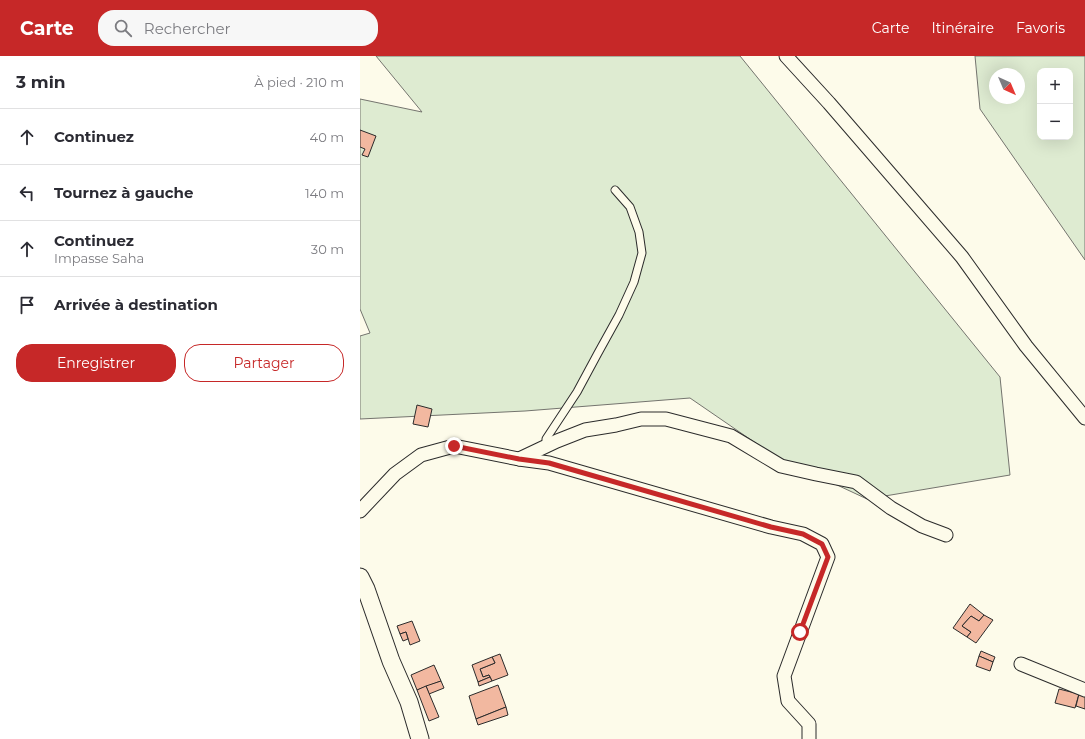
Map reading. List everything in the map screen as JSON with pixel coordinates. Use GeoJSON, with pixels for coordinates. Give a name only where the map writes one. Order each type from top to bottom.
{"type":"FeatureCollection","features":[{"type":"Feature","properties":{"kind":"street"},"geometry":{"type":"LineString","coordinates":[[786,56],[829,103],[962,257],[1026,346],[1085,418]]}},
{"type":"Feature","properties":{"kind":"street"},"geometry":{"type":"LineString","coordinates":[[519,459],[585,430],[641,418],[666,419],[731,436],[781,466],[856,482],[891,508],[922,526],[946,535]]}},
{"type":"Feature","properties":{"kind":"street"},"geometry":{"type":"LineString","coordinates":[[360,511],[395,474],[421,455],[454,446],[519,459],[549,463],[771,527],[803,534],[822,544],[828,557],[784,676],[788,701],[809,724],[809,739]]}},
{"type":"Feature","properties":{"kind":"street"},"geometry":{"type":"LineString","coordinates":[[360,577],[366,588],[391,661],[409,702],[420,739]]}},
{"type":"Feature","properties":{"kind":"street"},"geometry":{"type":"LineString","coordinates":[[1021,664],[1085,690]]}},
{"type":"Feature","properties":{"kind":"lane"},"geometry":{"type":"LineString","coordinates":[[546,446],[546,439],[577,392],[619,315],[634,282],[642,253],[639,232],[630,207],[614,190]]}},
{"type":"Feature","properties":{"kind":"green space"},"geometry":{"type":"Polygon","coordinates":[[[376,56],[740,56],[1000,377],[1010,475],[867,499],[773,455],[690,398],[525,411],[360,419],[360,336],[370,333],[360,309],[360,99],[422,112],[376,56]]]}},
{"type":"Feature","properties":{"kind":"green space"},"geometry":{"type":"Polygon","coordinates":[[[975,56],[1085,56],[1085,260],[980,109],[975,56]]]}},
{"type":"Feature","properties":{"kind":"building"},"geometry":{"type":"Polygon","coordinates":[[[360,130],[376,136],[368,157],[362,155],[365,149],[360,147],[360,130]]]}},
{"type":"Feature","properties":{"kind":"building"},"geometry":{"type":"Polygon","coordinates":[[[417,405],[432,409],[428,427],[413,424],[417,405]]]}},
{"type":"Feature","properties":{"kind":"building"},"geometry":{"type":"Polygon","coordinates":[[[970,604],[984,615],[979,621],[971,616],[962,626],[971,632],[967,637],[953,628],[970,604]]]}},
{"type":"Feature","properties":{"kind":"building"},"geometry":{"type":"Polygon","coordinates":[[[984,615],[993,620],[976,643],[967,637],[971,632],[962,626],[971,616],[979,621],[984,615]]]}},
{"type":"Feature","properties":{"kind":"building"},"geometry":{"type":"Polygon","coordinates":[[[412,621],[420,641],[410,645],[406,632],[400,634],[397,626],[412,621]]]}},
{"type":"Feature","properties":{"kind":"building"},"geometry":{"type":"Polygon","coordinates":[[[406,632],[408,639],[403,641],[400,634],[406,632]]]}},
{"type":"Feature","properties":{"kind":"building"},"geometry":{"type":"Polygon","coordinates":[[[981,651],[995,657],[993,662],[979,656],[981,651]]]}},
{"type":"Feature","properties":{"kind":"building"},"geometry":{"type":"Polygon","coordinates":[[[500,654],[508,675],[492,681],[489,675],[483,677],[480,669],[495,663],[492,657],[500,654]]]}},
{"type":"Feature","properties":{"kind":"building"},"geometry":{"type":"Polygon","coordinates":[[[979,656],[993,662],[990,671],[976,666],[979,656]]]}},
{"type":"Feature","properties":{"kind":"building"},"geometry":{"type":"Polygon","coordinates":[[[492,657],[495,663],[480,669],[483,677],[489,675],[490,677],[478,682],[472,665],[492,657]]]}},
{"type":"Feature","properties":{"kind":"building"},"geometry":{"type":"Polygon","coordinates":[[[434,665],[441,681],[417,690],[411,675],[434,665]]]}},
{"type":"Feature","properties":{"kind":"building"},"geometry":{"type":"Polygon","coordinates":[[[490,677],[492,681],[479,686],[478,682],[490,677]]]}},
{"type":"Feature","properties":{"kind":"building"},"geometry":{"type":"Polygon","coordinates":[[[441,681],[444,688],[429,694],[426,686],[441,681]]]}},
{"type":"Feature","properties":{"kind":"building"},"geometry":{"type":"Polygon","coordinates":[[[498,685],[506,707],[476,719],[469,696],[498,685]]]}},
{"type":"Feature","properties":{"kind":"building"},"geometry":{"type":"Polygon","coordinates":[[[426,686],[439,717],[429,721],[417,690],[426,686]]]}},
{"type":"Feature","properties":{"kind":"building"},"geometry":{"type":"Polygon","coordinates":[[[1059,689],[1079,694],[1075,708],[1055,703],[1059,689]]]}},
{"type":"Feature","properties":{"kind":"building"},"geometry":{"type":"Polygon","coordinates":[[[1079,694],[1085,696],[1085,709],[1076,706],[1079,694]]]}},
{"type":"Feature","properties":{"kind":"building"},"geometry":{"type":"Polygon","coordinates":[[[506,707],[508,715],[478,725],[476,719],[506,707]]]}},
{"type":"Feature","properties":{"kind":"route"},"geometry":{"type":"LineString","coordinates":[[454,446],[519,459],[549,463],[771,527],[803,534],[822,544],[828,557],[800,632]]}}]}
